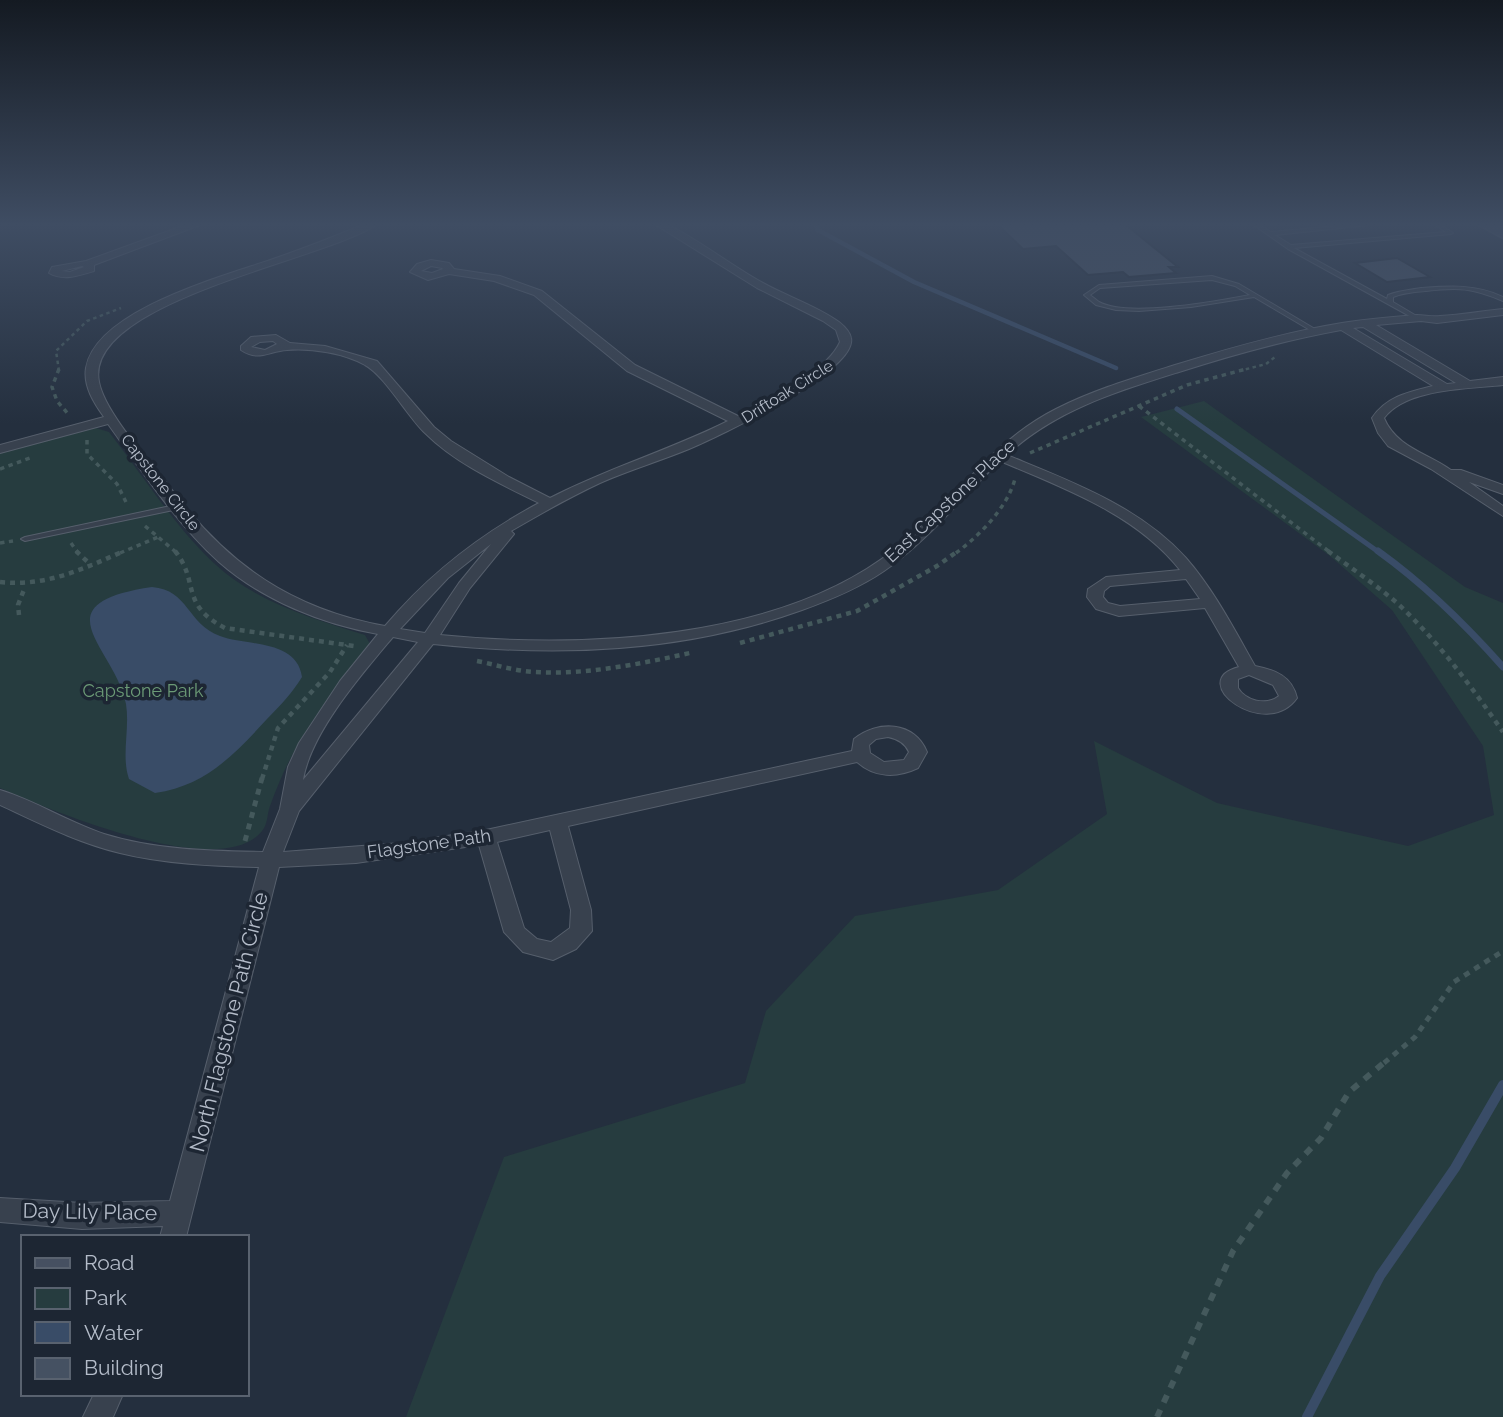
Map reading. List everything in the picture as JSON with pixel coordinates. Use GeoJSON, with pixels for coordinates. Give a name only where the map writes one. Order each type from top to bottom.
{"type":"FeatureCollection","features":[{"type":"Feature","properties":{"kind":"street","name":"Capstone Circle"},"geometry":{"type":"LineString","coordinates":[[197,291],[159,306],[121,329],[98,353],[92,367],[91,380],[112,419],[223,559],[254,582],[320,613],[391,632],[430,638]]}},
{"type":"Feature","properties":{"kind":"street"},"geometry":{"type":"LineString","coordinates":[[533,291],[631,368],[739,421]]}},
{"type":"Feature","properties":{"kind":"street","name":"Driftoak Circle"},"geometry":{"type":"LineString","coordinates":[[391,632],[433,583],[463,557],[550,503],[606,475],[685,446],[739,421],[830,365],[846,348],[846,341],[839,327],[771,291]]}},
{"type":"Feature","properties":{"kind":"street","name":"East Capstone Place"},"geometry":{"type":"LineString","coordinates":[[1419,318],[1424,311],[1503,300]]}},
{"type":"Feature","properties":{"kind":"street","name":"East Capstone Place"},"geometry":{"type":"LineString","coordinates":[[430,638],[487,645],[600,645],[697,634],[782,610],[847,585],[899,554],[1014,440],[1040,422],[1087,398],[1199,361],[1317,332],[1419,318],[1437,320],[1503,312]]}},
{"type":"Feature","properties":{"kind":"street"},"geometry":{"type":"LineString","coordinates":[[1366,324],[1468,385]]}},
{"type":"Feature","properties":{"kind":"street"},"geometry":{"type":"LineString","coordinates":[[1342,327],[1445,388]]}},
{"type":"Feature","properties":{"kind":"street"},"geometry":{"type":"LineString","coordinates":[[282,346],[325,349],[373,364],[429,429],[446,444],[504,480],[550,503]]}},
{"type":"Feature","properties":{"kind":"street"},"geometry":{"type":"LineString","coordinates":[[1503,381],[1445,388],[1389,404],[1381,410],[1378,418],[1384,433],[1393,443],[1436,466],[1503,512]]}},
{"type":"Feature","properties":{"kind":"street"},"geometry":{"type":"LineString","coordinates":[[0,449],[112,419]]}},
{"type":"Feature","properties":{"kind":"street"},"geometry":{"type":"LineString","coordinates":[[998,456],[1059,481],[1134,523],[1160,541],[1190,574],[1249,670]]}},
{"type":"Feature","properties":{"kind":"street"},"geometry":{"type":"LineString","coordinates":[[1436,466],[1503,489]]}},
{"type":"Feature","properties":{"kind":"street","name":"Driftoak Circle"},"geometry":{"type":"LineString","coordinates":[[430,638],[464,586],[517,524]]}},
{"type":"Feature","properties":{"kind":"street"},"geometry":{"type":"LineString","coordinates":[[1190,574],[1106,582],[1096,589],[1095,597],[1102,606],[1119,611],[1210,603]]}},
{"type":"Feature","properties":{"kind":"street","name":"North Flagstone Path Circle"},"geometry":{"type":"LineString","coordinates":[[177,1225],[271,858],[290,809],[292,783],[307,748],[333,705],[391,632]]}},
{"type":"Feature","properties":{"kind":"street","name":"North Flagstone Path Circle"},"geometry":{"type":"LineString","coordinates":[[290,809],[430,638]]}},
{"type":"Feature","properties":{"kind":"street","name":"Flagstone Path"},"geometry":{"type":"LineString","coordinates":[[0,797],[61,825],[133,849],[223,859],[271,858],[402,851],[486,837],[861,755]]}},
{"type":"Feature","properties":{"kind":"street"},"geometry":{"type":"LineString","coordinates":[[486,837],[515,932],[531,946],[552,951],[568,943],[581,931],[581,910],[557,820]]}},
{"type":"Feature","properties":{"kind":"street","name":"Day Lily Place"},"geometry":{"type":"LineString","coordinates":[[0,1210],[177,1225]]}},
{"type":"Feature","properties":{"kind":"street"},"geometry":{"type":"LineString","coordinates":[[98,1417],[108,1396]]}},
{"type":"Feature","properties":{"kind":"lane"},"geometry":{"type":"LineString","coordinates":[[1093,291],[1087,295],[1099,306],[1130,310],[1253,296]]}},
{"type":"Feature","properties":{"kind":"lane"},"geometry":{"type":"LineString","coordinates":[[1244,291],[1317,332]]}},
{"type":"Feature","properties":{"kind":"lane"},"geometry":{"type":"LineString","coordinates":[[1369,291],[1419,318]]}},
{"type":"Feature","properties":{"kind":"lane"},"geometry":{"type":"LineString","coordinates":[[1390,303],[1390,296],[1408,291]]}},
{"type":"Feature","properties":{"kind":"lane"},"geometry":{"type":"LineString","coordinates":[[1484,291],[1503,300]]}},
{"type":"Feature","properties":{"kind":"lane"},"geometry":{"type":"LineString","coordinates":[[25,539],[180,506]]}},
{"type":"Feature","properties":{"kind":"path"},"geometry":{"type":"LineString","coordinates":[[127,306],[87,321],[55,351],[58,370],[52,387],[66,415],[86,419],[95,430],[87,439],[88,454],[117,484],[128,510],[173,548],[186,564],[191,595],[200,611],[225,628],[269,632],[312,642],[378,648]]}},
{"type":"Feature","properties":{"kind":"path"},"geometry":{"type":"LineString","coordinates":[[732,644],[772,636],[857,611],[937,566],[975,539],[1011,493],[1016,482],[1016,464],[1039,448],[1187,385],[1266,364],[1276,357]]}},
{"type":"Feature","properties":{"kind":"path"},"geometry":{"type":"LineString","coordinates":[[1138,405],[1363,574],[1410,615],[1450,659],[1503,732]]}},
{"type":"Feature","properties":{"kind":"path"},"geometry":{"type":"LineString","coordinates":[[0,582],[25,587],[91,565],[159,537]]}},
{"type":"Feature","properties":{"kind":"path"},"geometry":{"type":"LineString","coordinates":[[71,542],[75,551],[91,565]]}},
{"type":"Feature","properties":{"kind":"path"},"geometry":{"type":"LineString","coordinates":[[19,615],[18,605],[25,587]]}},
{"type":"Feature","properties":{"kind":"path"},"geometry":{"type":"LineString","coordinates":[[466,660],[516,670],[580,671],[628,667],[692,652]]}},
{"type":"Feature","properties":{"kind":"path"},"geometry":{"type":"LineString","coordinates":[[1157,1417],[1233,1251],[1287,1173],[1321,1138],[1349,1092],[1415,1037],[1454,982],[1503,951]]}},
{"type":"Feature","properties":{"kind":"green space"},"geometry":{"type":"Polygon","coordinates":[[[1204,401],[1465,587],[1503,603],[1503,1417],[406,1417],[504,1157],[745,1083],[766,1011],[855,916],[998,890],[1107,814],[1094,741],[1217,803],[1408,846],[1494,815],[1483,746],[1392,610],[1330,556],[1141,417],[1204,401]]]}},
{"type":"Feature","properties":{"kind":"green space","name":"Capstone Park"},"geometry":{"type":"Polygon","coordinates":[[[96,428],[109,432],[188,536],[232,578],[286,608],[365,635],[370,644],[315,717],[295,751],[276,790],[264,828],[241,845],[211,849],[174,846],[134,837],[93,825],[0,788],[0,453],[96,428]]]}},
{"type":"Feature","properties":{"kind":"water"},"geometry":{"type":"Polygon","coordinates":[[[152,587],[174,594],[209,631],[230,639],[268,646],[291,656],[302,677],[243,745],[217,767],[189,784],[155,793],[129,779],[126,761],[126,704],[119,683],[92,631],[90,616],[98,604],[117,595],[152,587]]]}},
{"type":"Feature","properties":{"kind":"waterway"},"geometry":{"type":"LineString","coordinates":[[935,291],[1116,368]]}},
{"type":"Feature","properties":{"kind":"waterway"},"geometry":{"type":"LineString","coordinates":[[1177,409],[1380,553]]}},
{"type":"Feature","properties":{"kind":"waterway"},"geometry":{"type":"LineString","coordinates":[[1378,551],[1444,605],[1503,667]]}},
{"type":"Feature","properties":{"kind":"waterway"},"geometry":{"type":"LineString","coordinates":[[1307,1417],[1380,1276],[1455,1168],[1503,1085]]}}]}
